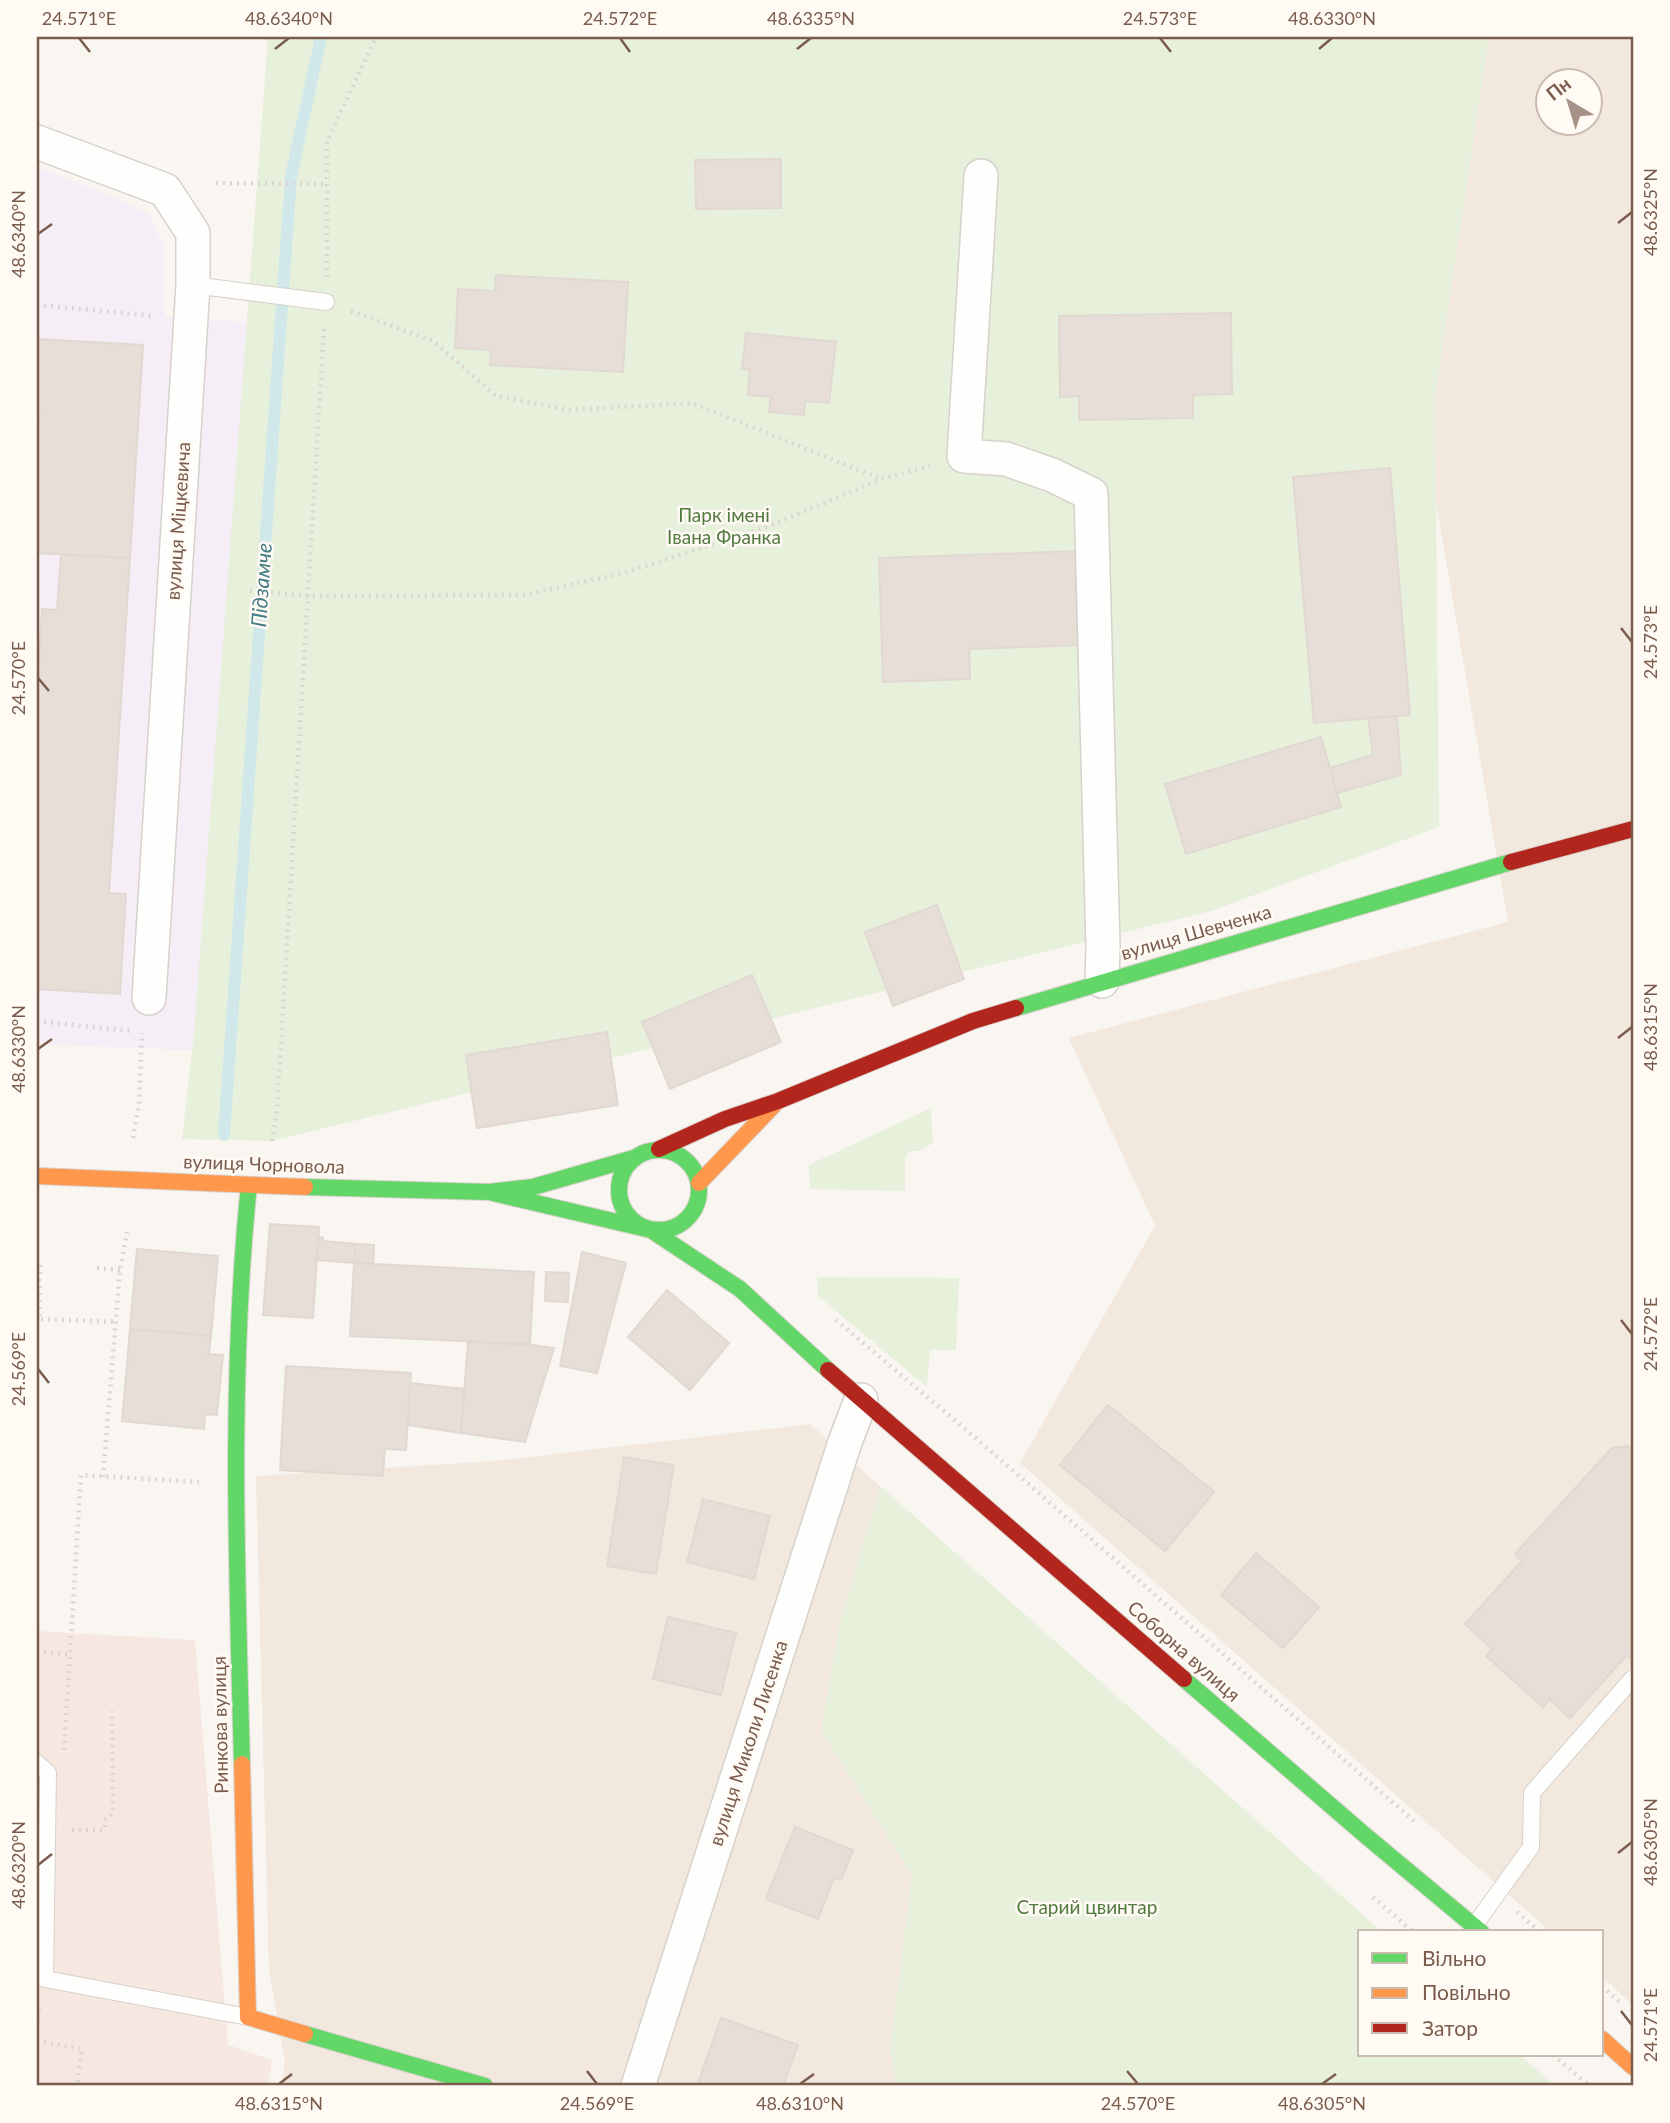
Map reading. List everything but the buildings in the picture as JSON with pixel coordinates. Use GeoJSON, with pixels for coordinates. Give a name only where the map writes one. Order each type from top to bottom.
{"type":"FeatureCollection","features":[{"type":"Feature","properties":{"kind":"main road","name":"вулиця Шевченка"},"geometry":{"type":"LineString","coordinates":[[659,1149],[725,1119],[778,1101],[972,1021],[1481,870],[1633,829]]}},
{"type":"Feature","properties":{"kind":"main road","name":"вулиця Шевченка"},"geometry":{"type":"LineString","coordinates":[[699,1184],[778,1101]]}},
{"type":"Feature","properties":{"kind":"main road"},"geometry":{"type":"LineString","coordinates":[[659,1149],[681,1156],[690,1163],[696,1172],[700,1196],[688,1219],[665,1230],[652,1230],[639,1226],[629,1217],[622,1206],[620,1180],[625,1167],[634,1158],[659,1149]]}},
{"type":"Feature","properties":{"kind":"main road","name":"вулиця Чорновола"},"geometry":{"type":"LineString","coordinates":[[37,1176],[489,1192],[533,1187],[634,1158]]}},
{"type":"Feature","properties":{"kind":"main road","name":"Ринкова вулиця"},"geometry":{"type":"LineString","coordinates":[[248,2017],[235,1483],[236,1349],[249,1185]]}},
{"type":"Feature","properties":{"kind":"main road","name":"вулиця Чорновола"},"geometry":{"type":"LineString","coordinates":[[489,1192],[652,1230],[740,1289],[861,1400]]}},
{"type":"Feature","properties":{"kind":"main road"},"geometry":{"type":"LineString","coordinates":[[695,1209],[706,1230]]}},
{"type":"Feature","properties":{"kind":"main road","name":"вулиця Чорновола"},"geometry":{"type":"LineString","coordinates":[[717,1251],[740,1289]]}},
{"type":"Feature","properties":{"kind":"main road","name":"Соборна вулиця"},"geometry":{"type":"LineString","coordinates":[[861,1400],[1478,1929]]}},
{"type":"Feature","properties":{"kind":"main road"},"geometry":{"type":"LineString","coordinates":[[248,2017],[485,2086]]}},
{"type":"Feature","properties":{"kind":"main road"},"geometry":{"type":"LineString","coordinates":[[1604,2041],[1633,2067]]}},
{"type":"Feature","properties":{"kind":"street","name":"вулиця Міцкевича"},"geometry":{"type":"LineString","coordinates":[[37,142],[165,190],[193,233],[193,285],[149,998]]}},
{"type":"Feature","properties":{"kind":"street"},"geometry":{"type":"LineString","coordinates":[[981,176],[964,456],[1006,459],[1052,475],[1091,494],[1103,947],[1101,981]]}},
{"type":"Feature","properties":{"kind":"street","name":"вулиця Миколи Лисенка"},"geometry":{"type":"LineString","coordinates":[[638,2086],[845,1442],[861,1400]]}},
{"type":"Feature","properties":{"kind":"lane"},"geometry":{"type":"LineString","coordinates":[[193,285],[326,302]]}},
{"type":"Feature","properties":{"kind":"lane"},"geometry":{"type":"LineString","coordinates":[[1478,1929],[1497,1895],[1531,1847],[1531,1793],[1633,1678]]}},
{"type":"Feature","properties":{"kind":"lane"},"geometry":{"type":"LineString","coordinates":[[42,1768],[47,1830],[45,1979],[248,2017]]}},
{"type":"Feature","properties":{"kind":"path"},"geometry":{"type":"LineString","coordinates":[[272,1141],[277,1097],[326,302],[327,141],[376,37]]}},
{"type":"Feature","properties":{"kind":"path"},"geometry":{"type":"LineString","coordinates":[[216,183],[327,184]]}},
{"type":"Feature","properties":{"kind":"path"},"geometry":{"type":"LineString","coordinates":[[326,302],[433,341],[496,396],[569,410],[692,402],[881,479]]}},
{"type":"Feature","properties":{"kind":"path"},"geometry":{"type":"LineString","coordinates":[[37,305],[165,317]]}},
{"type":"Feature","properties":{"kind":"path"},"geometry":{"type":"LineString","coordinates":[[250,591],[308,596],[525,595],[623,573],[764,527],[881,479],[964,456]]}},
{"type":"Feature","properties":{"kind":"path"},"geometry":{"type":"LineString","coordinates":[[37,1021],[142,1032],[139,1103],[133,1138]]}},
{"type":"Feature","properties":{"kind":"path"},"geometry":{"type":"LineString","coordinates":[[103,1477],[120,1270],[127,1232]]}},
{"type":"Feature","properties":{"kind":"path"},"geometry":{"type":"LineString","coordinates":[[40,1265],[39,1319],[117,1322]]}},
{"type":"Feature","properties":{"kind":"path"},"geometry":{"type":"LineString","coordinates":[[97,1268],[120,1270]]}},
{"type":"Feature","properties":{"kind":"path"},"geometry":{"type":"LineString","coordinates":[[836,1320],[1415,1822]]}},
{"type":"Feature","properties":{"kind":"path"},"geometry":{"type":"LineString","coordinates":[[42,1768],[64,1754],[80,1475],[235,1483]]}},
{"type":"Feature","properties":{"kind":"path"},"geometry":{"type":"LineString","coordinates":[[37,1652],[70,1654]]}},
{"type":"Feature","properties":{"kind":"path"},"geometry":{"type":"LineString","coordinates":[[47,1830],[104,1830],[105,1821],[113,1813],[113,1711]]}},
{"type":"Feature","properties":{"kind":"path"},"geometry":{"type":"LineString","coordinates":[[1497,1895],[1538,1930]]}},
{"type":"Feature","properties":{"kind":"path"},"geometry":{"type":"LineString","coordinates":[[1604,1988],[1623,2004]]}},
{"type":"Feature","properties":{"kind":"path"},"geometry":{"type":"LineString","coordinates":[[37,2041],[82,2049],[77,2086]]}},
{"type":"Feature","properties":{"kind":"path"},"geometry":{"type":"LineString","coordinates":[[1554,2056],[1590,2086]]}},
{"type":"Feature","properties":{"kind":"shaded area"},"geometry":{"type":"Polygon","coordinates":[[[1489,37],[1633,37],[1633,2005],[1604,1979],[1604,1930],[1549,1930],[1020,1463],[1155,1226],[1069,1038],[1508,922],[1427,450],[1489,37]]]}},
{"type":"Feature","properties":{"kind":"shaded area"},"geometry":{"type":"Polygon","coordinates":[[[37,167],[112,196],[149,214],[164,247],[165,317],[281,324],[228,1052],[37,1044],[37,167]]]}},
{"type":"Feature","properties":{"kind":"shaded area"},"geometry":{"type":"Polygon","coordinates":[[[810,1424],[1380,1930],[1358,1930],[1358,2056],[1520,2056],[1555,2086],[281,2086],[285,2063],[269,1970],[256,1476],[495,1461],[810,1424]]]}},
{"type":"Feature","properties":{"kind":"shaded area"},"geometry":{"type":"Polygon","coordinates":[[[37,1631],[195,1640],[228,2045],[272,2060],[268,2086],[37,2086],[37,1631]]]}},
{"type":"Feature","properties":{"kind":"green space","name":"Парк імені Івана Франка"},"geometry":{"type":"Polygon","coordinates":[[[268,37],[1489,37],[1435,396],[1439,827],[1211,911],[272,1141],[182,1139],[194,1033],[268,37]]]}},
{"type":"Feature","properties":{"kind":"green space"},"geometry":{"type":"Polygon","coordinates":[[[931,1108],[933,1143],[919,1151],[909,1151],[905,1159],[905,1191],[810,1189],[809,1165],[931,1108]]]}},
{"type":"Feature","properties":{"kind":"green space"},"geometry":{"type":"Polygon","coordinates":[[[817,1277],[959,1278],[956,1350],[930,1350],[927,1387],[818,1296],[817,1277]]]}},
{"type":"Feature","properties":{"kind":"green space","name":"Старий цвинтар"},"geometry":{"type":"Polygon","coordinates":[[[880,1486],[1380,1930],[1358,1930],[1358,2056],[1520,2056],[1555,2086],[897,2086],[890,2050],[912,1875],[821,1731],[840,1623],[880,1486]]]}},
{"type":"Feature","properties":{"kind":"waterway","name":"Підзамче"},"geometry":{"type":"LineString","coordinates":[[224,1135],[291,176],[321,37]]}},
{"type":"Feature","properties":{"kind":"traffic: fast"},"geometry":{"type":"LineString","coordinates":[[1016,1008],[1511,862]]}},
{"type":"Feature","properties":{"kind":"traffic: fast"},"geometry":{"type":"LineString","coordinates":[[651,1150],[667,1150],[688,1161],[699,1182],[699,1190],[699,1198],[688,1219],[667,1230],[651,1230],[637,1224],[625,1212],[619,1198],[619,1182],[625,1168],[637,1156],[651,1150]]}},
{"type":"Feature","properties":{"kind":"traffic: fast"},"geometry":{"type":"LineString","coordinates":[[305,1187],[489,1192],[533,1187],[634,1158]]}},
{"type":"Feature","properties":{"kind":"traffic: fast"},"geometry":{"type":"LineString","coordinates":[[242,1764],[236,1474],[239,1330],[249,1185]]}},
{"type":"Feature","properties":{"kind":"traffic: fast"},"geometry":{"type":"LineString","coordinates":[[489,1192],[651,1230],[740,1289],[828,1370]]}},
{"type":"Feature","properties":{"kind":"traffic: fast"},"geometry":{"type":"LineString","coordinates":[[1184,1679],[1479,1930]]}},
{"type":"Feature","properties":{"kind":"traffic: fast"},"geometry":{"type":"LineString","coordinates":[[305,2034],[485,2086]]}},
{"type":"Feature","properties":{"kind":"traffic: slow"},"geometry":{"type":"LineString","coordinates":[[699,1183],[774,1105]]}},
{"type":"Feature","properties":{"kind":"traffic: slow"},"geometry":{"type":"LineString","coordinates":[[37,1176],[305,1187]]}},
{"type":"Feature","properties":{"kind":"traffic: slow"},"geometry":{"type":"LineString","coordinates":[[242,1764],[248,2017],[305,2034]]}},
{"type":"Feature","properties":{"kind":"traffic: slow"},"geometry":{"type":"LineString","coordinates":[[1604,2041],[1633,2067]]}},
{"type":"Feature","properties":{"kind":"traffic: jam"},"geometry":{"type":"LineString","coordinates":[[1511,862],[1633,829]]}},
{"type":"Feature","properties":{"kind":"traffic: jam"},"geometry":{"type":"LineString","coordinates":[[659,1149],[725,1119],[778,1101],[973,1021],[1016,1008]]}},
{"type":"Feature","properties":{"kind":"traffic: jam"},"geometry":{"type":"LineString","coordinates":[[828,1370],[1184,1679]]}}]}
